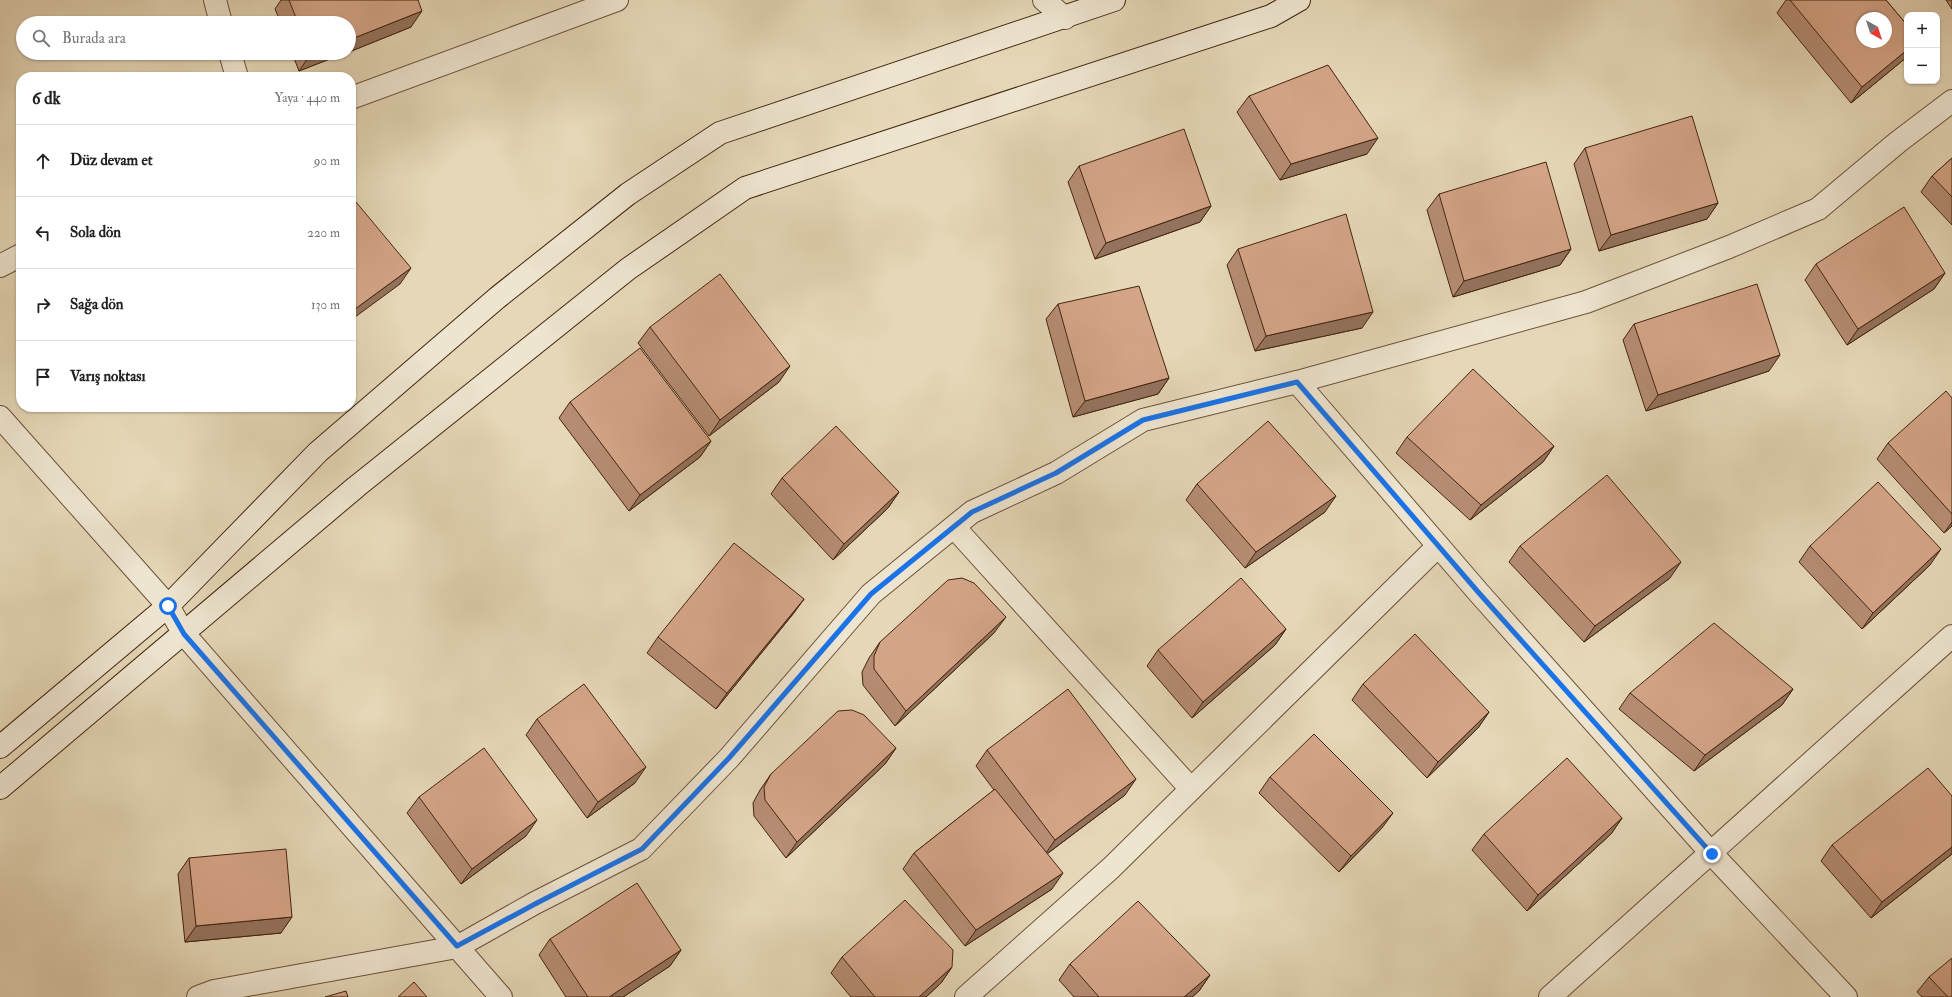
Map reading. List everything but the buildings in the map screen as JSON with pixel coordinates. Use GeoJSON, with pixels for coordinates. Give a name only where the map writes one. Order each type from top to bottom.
{"type":"FeatureCollection","features":[{"type":"Feature","properties":{"kind":"street"},"geometry":{"type":"LineString","coordinates":[[215,0],[219,16]]}},
{"type":"Feature","properties":{"kind":"street"},"geometry":{"type":"LineString","coordinates":[[356,96],[617,0]]}},
{"type":"Feature","properties":{"kind":"street"},"geometry":{"type":"LineString","coordinates":[[1044,0],[1065,18]]}},
{"type":"Feature","properties":{"kind":"street"},"geometry":{"type":"LineString","coordinates":[[0,747],[168,606],[318,452],[479,314],[628,194],[720,133],[1065,18],[1114,0]]}},
{"type":"Feature","properties":{"kind":"street"},"geometry":{"type":"LineString","coordinates":[[0,788],[184,634],[356,487],[628,269],[745,188],[1270,16],[1299,0]]}},
{"type":"Feature","properties":{"kind":"street"},"geometry":{"type":"LineString","coordinates":[[232,60],[236,72]]}},
{"type":"Feature","properties":{"kind":"street"},"geometry":{"type":"LineString","coordinates":[[198,997],[214,991],[457,946],[642,849],[729,758],[871,594],[972,512],[1056,473],[1143,420],[1297,382],[1586,302],[1729,247],[1818,210],[1898,142],[1952,101]]}},
{"type":"Feature","properties":{"kind":"street"},"geometry":{"type":"LineString","coordinates":[[0,266],[16,258]]}},
{"type":"Feature","properties":{"kind":"street"},"geometry":{"type":"LineString","coordinates":[[1297,382],[1438,546],[1712,854],[1846,997]]}},
{"type":"Feature","properties":{"kind":"street"},"geometry":{"type":"LineString","coordinates":[[0,417],[168,606],[184,634],[501,997]]}},
{"type":"Feature","properties":{"kind":"street"},"geometry":{"type":"LineString","coordinates":[[954,527],[1191,789]]}},
{"type":"Feature","properties":{"kind":"street"},"geometry":{"type":"LineString","coordinates":[[966,997],[1111,868],[1438,546]]}},
{"type":"Feature","properties":{"kind":"street"},"geometry":{"type":"LineString","coordinates":[[1550,997],[1712,854],[1952,636]]}},
{"type":"Feature","properties":{"kind":"route"},"geometry":{"type":"LineString","coordinates":[[168,606],[184,634],[457,946],[642,849],[729,758],[871,594],[972,512],[1056,473],[1143,420],[1297,382],[1479,593],[1712,854]]}}]}
